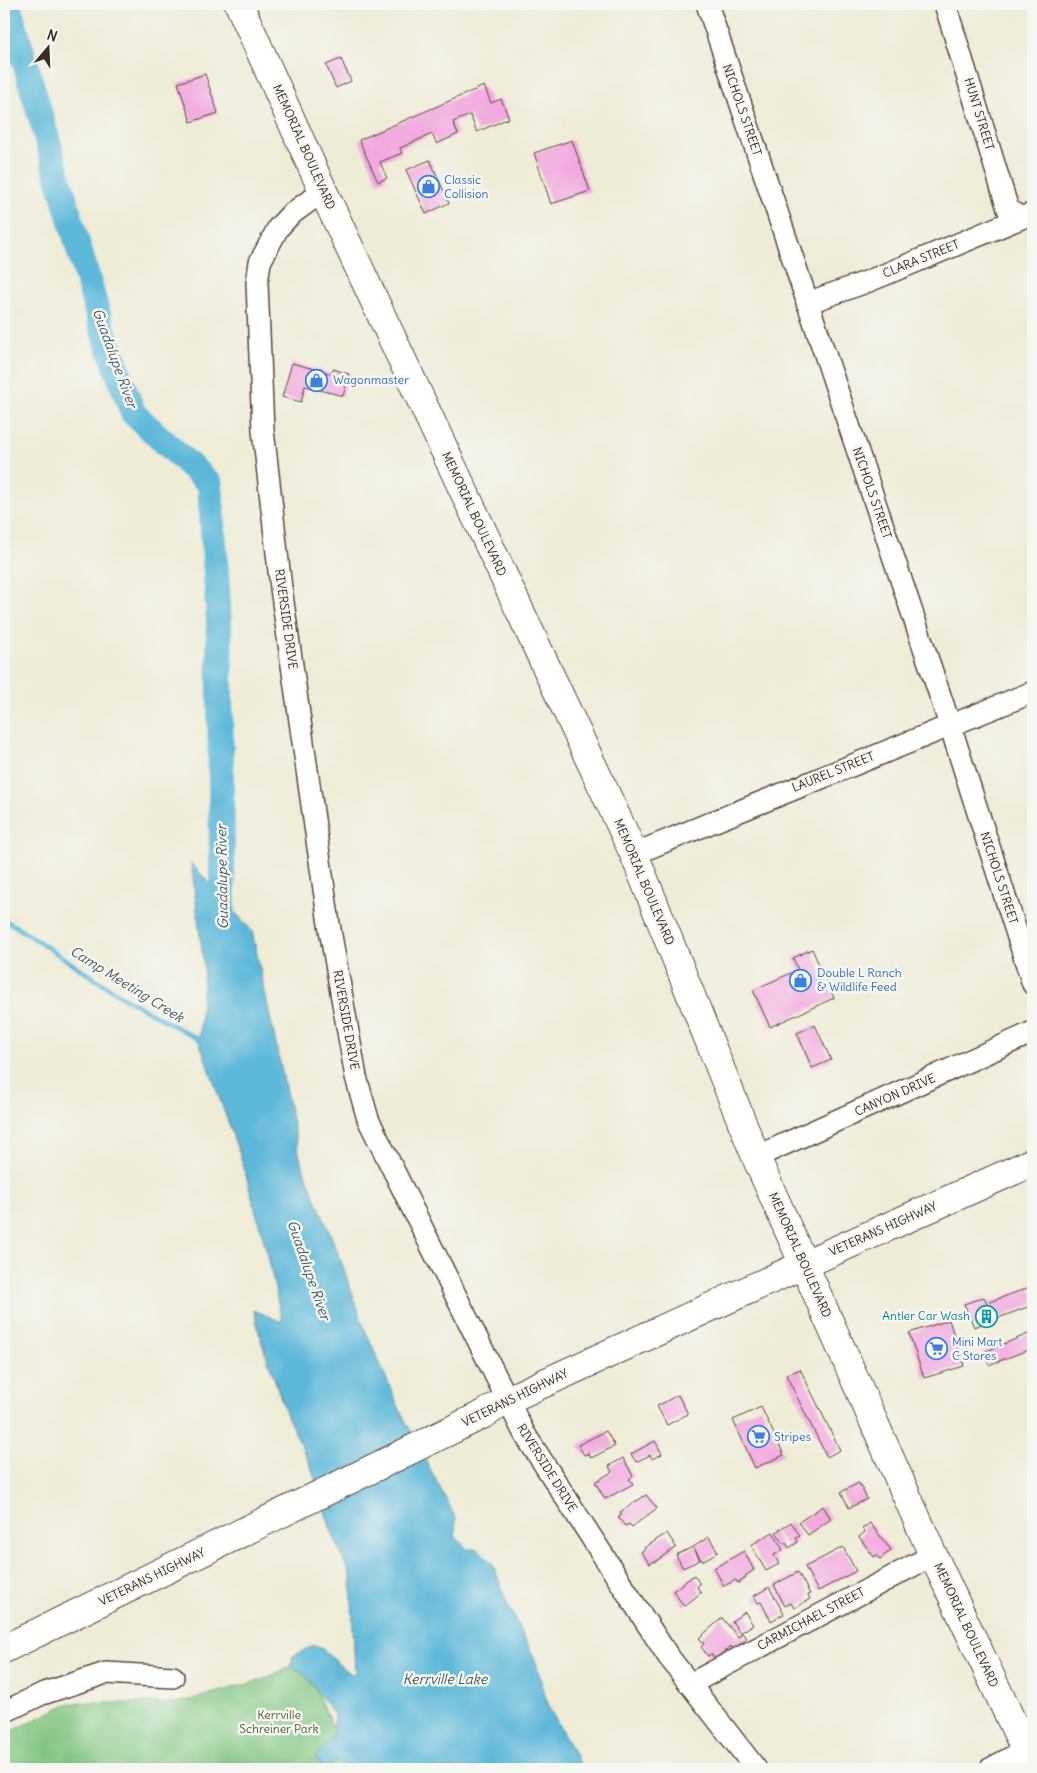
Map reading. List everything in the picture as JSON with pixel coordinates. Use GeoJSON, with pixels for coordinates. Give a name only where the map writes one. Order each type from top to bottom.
{"type":"FeatureCollection","features":[{"type":"Feature","properties":{"kind":"main road","name":"MEMORIAL BOULEVARD"},"geometry":{"type":"LineString","coordinates":[[240,4],[323,191],[634,854],[756,1158],[933,1554],[1029,1758]]}},
{"type":"Feature","properties":{"kind":"main road","name":"VETERANS HIGHWAY"},"geometry":{"type":"LineString","coordinates":[[4,1649],[484,1414],[507,1400],[1033,1162]]}},
{"type":"Feature","properties":{"kind":"street","name":"NICHOLS STREET"},"geometry":{"type":"LineString","coordinates":[[707,4],[950,725],[1033,984]]}},
{"type":"Feature","properties":{"kind":"street","name":"HUNT STREET"},"geometry":{"type":"LineString","coordinates":[[945,4],[1008,209],[1027,215]]}},
{"type":"Feature","properties":{"kind":"street","name":"RIVERSIDE DRIVE"},"geometry":{"type":"LineString","coordinates":[[323,191],[290,215],[278,228],[260,262],[257,283],[263,430],[281,588],[328,916],[356,1077],[368,1119],[524,1434],[668,1656],[756,1769]]}},
{"type":"Feature","properties":{"kind":"street","name":"CLARA STREET"},"geometry":{"type":"LineString","coordinates":[[807,303],[886,274],[1027,215]]}},
{"type":"Feature","properties":{"kind":"street","name":"LAUREL STREET"},"geometry":{"type":"LineString","coordinates":[[634,854],[1033,692]]}},
{"type":"Feature","properties":{"kind":"street","name":"CANYON DRIVE"},"geometry":{"type":"LineString","coordinates":[[756,1158],[1033,1032]]}},
{"type":"Feature","properties":{"kind":"street","name":"CARMICHAEL STREET"},"geometry":{"type":"LineString","coordinates":[[690,1684],[933,1554]]}},
{"type":"Feature","properties":{"kind":"street"},"geometry":{"type":"LineString","coordinates":[[4,1712],[42,1694],[106,1673],[173,1677]]}},
{"type":"Feature","properties":{"kind":"street"},"geometry":{"type":"LineString","coordinates":[[990,1769],[1029,1758]]}},
{"type":"Feature","properties":{"kind":"green space","name":"Kerrville Schreiner Park"},"geometry":{"type":"Polygon","coordinates":[[[292,1666],[309,1676],[352,1769],[4,1769],[4,1735],[69,1703],[178,1703],[262,1680],[292,1666]]]}},
{"type":"Feature","properties":{"kind":"water","name":"Kerrville Lake"},"geometry":{"type":"Polygon","coordinates":[[[191,863],[252,931],[301,1162],[340,1258],[364,1327],[400,1410],[456,1519],[455,1536],[467,1549],[478,1549],[493,1564],[508,1606],[535,1659],[548,1706],[583,1769],[350,1769],[349,1766],[337,1762],[323,1768],[315,1757],[333,1737],[334,1715],[303,1672],[291,1666],[293,1656],[314,1645],[325,1651],[344,1669],[355,1675],[351,1577],[331,1530],[310,1464],[287,1416],[260,1337],[254,1310],[282,1322],[268,1256],[242,1161],[199,1041],[204,967],[191,863]]]}},
{"type":"Feature","properties":{"kind":"building"},"geometry":{"type":"Polygon","coordinates":[[[341,59],[351,81],[336,88],[326,65],[341,59]]]}},
{"type":"Feature","properties":{"kind":"building"},"geometry":{"type":"Polygon","coordinates":[[[205,74],[218,113],[191,122],[178,83],[205,74]]]}},
{"type":"Feature","properties":{"kind":"building"},"geometry":{"type":"Polygon","coordinates":[[[484,86],[491,103],[501,99],[509,118],[477,132],[470,115],[453,122],[458,134],[437,144],[432,134],[400,148],[402,153],[380,162],[387,178],[378,182],[359,140],[484,86]]]}},
{"type":"Feature","properties":{"kind":"building"},"geometry":{"type":"Polygon","coordinates":[[[572,140],[590,191],[551,204],[534,153],[572,140]]]}},
{"type":"Feature","properties":{"kind":"building","name":"Classic Collision"},"geometry":{"type":"Polygon","coordinates":[[[430,160],[449,203],[426,214],[406,170],[430,160]]]}},
{"type":"Feature","properties":{"kind":"building","name":"Wagonmaster"},"geometry":{"type":"Polygon","coordinates":[[[292,363],[332,374],[333,369],[349,374],[343,396],[305,386],[301,402],[282,397],[292,363]]]}},
{"type":"Feature","properties":{"kind":"building","name":"Double L Ranch & Wildlife Feed"},"geometry":{"type":"Polygon","coordinates":[[[812,949],[834,998],[770,1027],[753,990],[798,970],[793,958],[812,949]]]}},
{"type":"Feature","properties":{"kind":"building"},"geometry":{"type":"Polygon","coordinates":[[[815,1025],[831,1060],[812,1068],[797,1033],[815,1025]]]}},
{"type":"Feature","properties":{"kind":"building","name":"Antler Car Wash"},"geometry":{"type":"Polygon","coordinates":[[[1030,1287],[1033,1305],[974,1327],[964,1304],[984,1297],[987,1303],[1030,1287]]]}},
{"type":"Feature","properties":{"kind":"building","name":"Mini Mart C Stores"},"geometry":{"type":"Polygon","coordinates":[[[949,1320],[964,1366],[924,1378],[909,1333],[949,1320]]]}},
{"type":"Feature","properties":{"kind":"building"},"geometry":{"type":"Polygon","coordinates":[[[1033,1332],[1033,1348],[989,1365],[984,1352],[1033,1332]]]}},
{"type":"Feature","properties":{"kind":"building","name":"Stripes"},"geometry":{"type":"Polygon","coordinates":[[[800,1369],[840,1450],[827,1457],[786,1375],[800,1369]]]}},
{"type":"Feature","properties":{"kind":"building"},"geometry":{"type":"Polygon","coordinates":[[[678,1395],[688,1414],[667,1425],[657,1406],[678,1395]]]}},
{"type":"Feature","properties":{"kind":"building","name":"Stripes"},"geometry":{"type":"Polygon","coordinates":[[[761,1407],[784,1455],[755,1468],[733,1420],[761,1407]]]}},
{"type":"Feature","properties":{"kind":"building"},"geometry":{"type":"Polygon","coordinates":[[[606,1431],[615,1446],[591,1458],[588,1453],[584,1455],[578,1445],[606,1431]]]}},
{"type":"Feature","properties":{"kind":"building"},"geometry":{"type":"Polygon","coordinates":[[[655,1441],[662,1454],[652,1459],[650,1455],[636,1462],[631,1454],[655,1441]]]}},
{"type":"Feature","properties":{"kind":"building"},"geometry":{"type":"Polygon","coordinates":[[[623,1458],[633,1476],[629,1479],[633,1484],[605,1499],[595,1482],[612,1472],[609,1466],[623,1458]]]}},
{"type":"Feature","properties":{"kind":"building"},"geometry":{"type":"Polygon","coordinates":[[[859,1483],[867,1499],[849,1508],[841,1492],[859,1483]]]}},
{"type":"Feature","properties":{"kind":"building"},"geometry":{"type":"Polygon","coordinates":[[[646,1495],[657,1508],[632,1527],[629,1524],[625,1526],[618,1517],[622,1515],[620,1512],[646,1495]]]}},
{"type":"Feature","properties":{"kind":"building"},"geometry":{"type":"Polygon","coordinates":[[[823,1506],[831,1519],[808,1535],[799,1522],[823,1506]]]}},
{"type":"Feature","properties":{"kind":"building"},"geometry":{"type":"Polygon","coordinates":[[[791,1522],[800,1536],[796,1538],[798,1542],[789,1548],[776,1532],[791,1522]]]}},
{"type":"Feature","properties":{"kind":"building"},"geometry":{"type":"Polygon","coordinates":[[[870,1523],[891,1550],[880,1559],[877,1555],[874,1557],[859,1537],[865,1532],[862,1529],[870,1523]]]}},
{"type":"Feature","properties":{"kind":"building"},"geometry":{"type":"Polygon","coordinates":[[[773,1532],[783,1550],[774,1555],[779,1564],[766,1571],[751,1545],[773,1532]]]}},
{"type":"Feature","properties":{"kind":"building"},"geometry":{"type":"Polygon","coordinates":[[[667,1533],[676,1547],[650,1564],[641,1552],[667,1533]]]}},
{"type":"Feature","properties":{"kind":"building"},"geometry":{"type":"Polygon","coordinates":[[[709,1537],[718,1552],[702,1561],[693,1547],[709,1537]]]}},
{"type":"Feature","properties":{"kind":"building"},"geometry":{"type":"Polygon","coordinates":[[[693,1547],[700,1560],[683,1568],[676,1555],[693,1547]]]}},
{"type":"Feature","properties":{"kind":"building"},"geometry":{"type":"Polygon","coordinates":[[[843,1547],[856,1571],[818,1591],[805,1567],[843,1547]]]}},
{"type":"Feature","properties":{"kind":"building"},"geometry":{"type":"Polygon","coordinates":[[[744,1551],[754,1570],[738,1583],[736,1580],[724,1586],[714,1568],[744,1551]]]}},
{"type":"Feature","properties":{"kind":"building"},"geometry":{"type":"Polygon","coordinates":[[[798,1572],[810,1594],[808,1595],[810,1599],[794,1608],[791,1603],[785,1606],[774,1585],[798,1572]]]}},
{"type":"Feature","properties":{"kind":"building"},"geometry":{"type":"Polygon","coordinates":[[[694,1575],[700,1584],[697,1587],[701,1593],[684,1606],[673,1591],[694,1575]]]}},
{"type":"Feature","properties":{"kind":"building"},"geometry":{"type":"Polygon","coordinates":[[[769,1587],[784,1614],[771,1621],[761,1602],[758,1603],[754,1596],[769,1587]]]}},
{"type":"Feature","properties":{"kind":"building"},"geometry":{"type":"Polygon","coordinates":[[[745,1612],[753,1625],[740,1633],[732,1621],[745,1612]]]}},
{"type":"Feature","properties":{"kind":"building"},"geometry":{"type":"Polygon","coordinates":[[[722,1618],[738,1637],[742,1633],[747,1638],[733,1650],[731,1646],[715,1659],[711,1654],[708,1656],[701,1647],[704,1644],[699,1638],[722,1618]]]}},
{"type":"Feature","properties":{"kind":"waterway","name":"Guadalupe River"},"geometry":{"type":"LineString","coordinates":[[8,4],[101,325],[133,413],[210,484],[219,621],[223,933]]}},
{"type":"Feature","properties":{"kind":"waterway","name":"Camp Meeting Creek"},"geometry":{"type":"LineString","coordinates":[[4,919],[126,999],[205,1043]]}},
{"type":"Feature","properties":{"kind":"place","name":"Classic Collision"},"geometry":{"type":"Point","coordinates":[428,187]}},
{"type":"Feature","properties":{"kind":"place","name":"Wagonmaster"},"geometry":{"type":"Point","coordinates":[317,380]}},
{"type":"Feature","properties":{"kind":"place","name":"Double L Ranch & Wildlife Feed"},"geometry":{"type":"Point","coordinates":[801,980]}},
{"type":"Feature","properties":{"kind":"place","name":"Antler Car Wash"},"geometry":{"type":"Point","coordinates":[986,1316]}},
{"type":"Feature","properties":{"kind":"place","name":"Mini Mart C Stores"},"geometry":{"type":"Point","coordinates":[936,1349]}},
{"type":"Feature","properties":{"kind":"place","name":"Stripes"},"geometry":{"type":"Point","coordinates":[758,1437]}}]}
